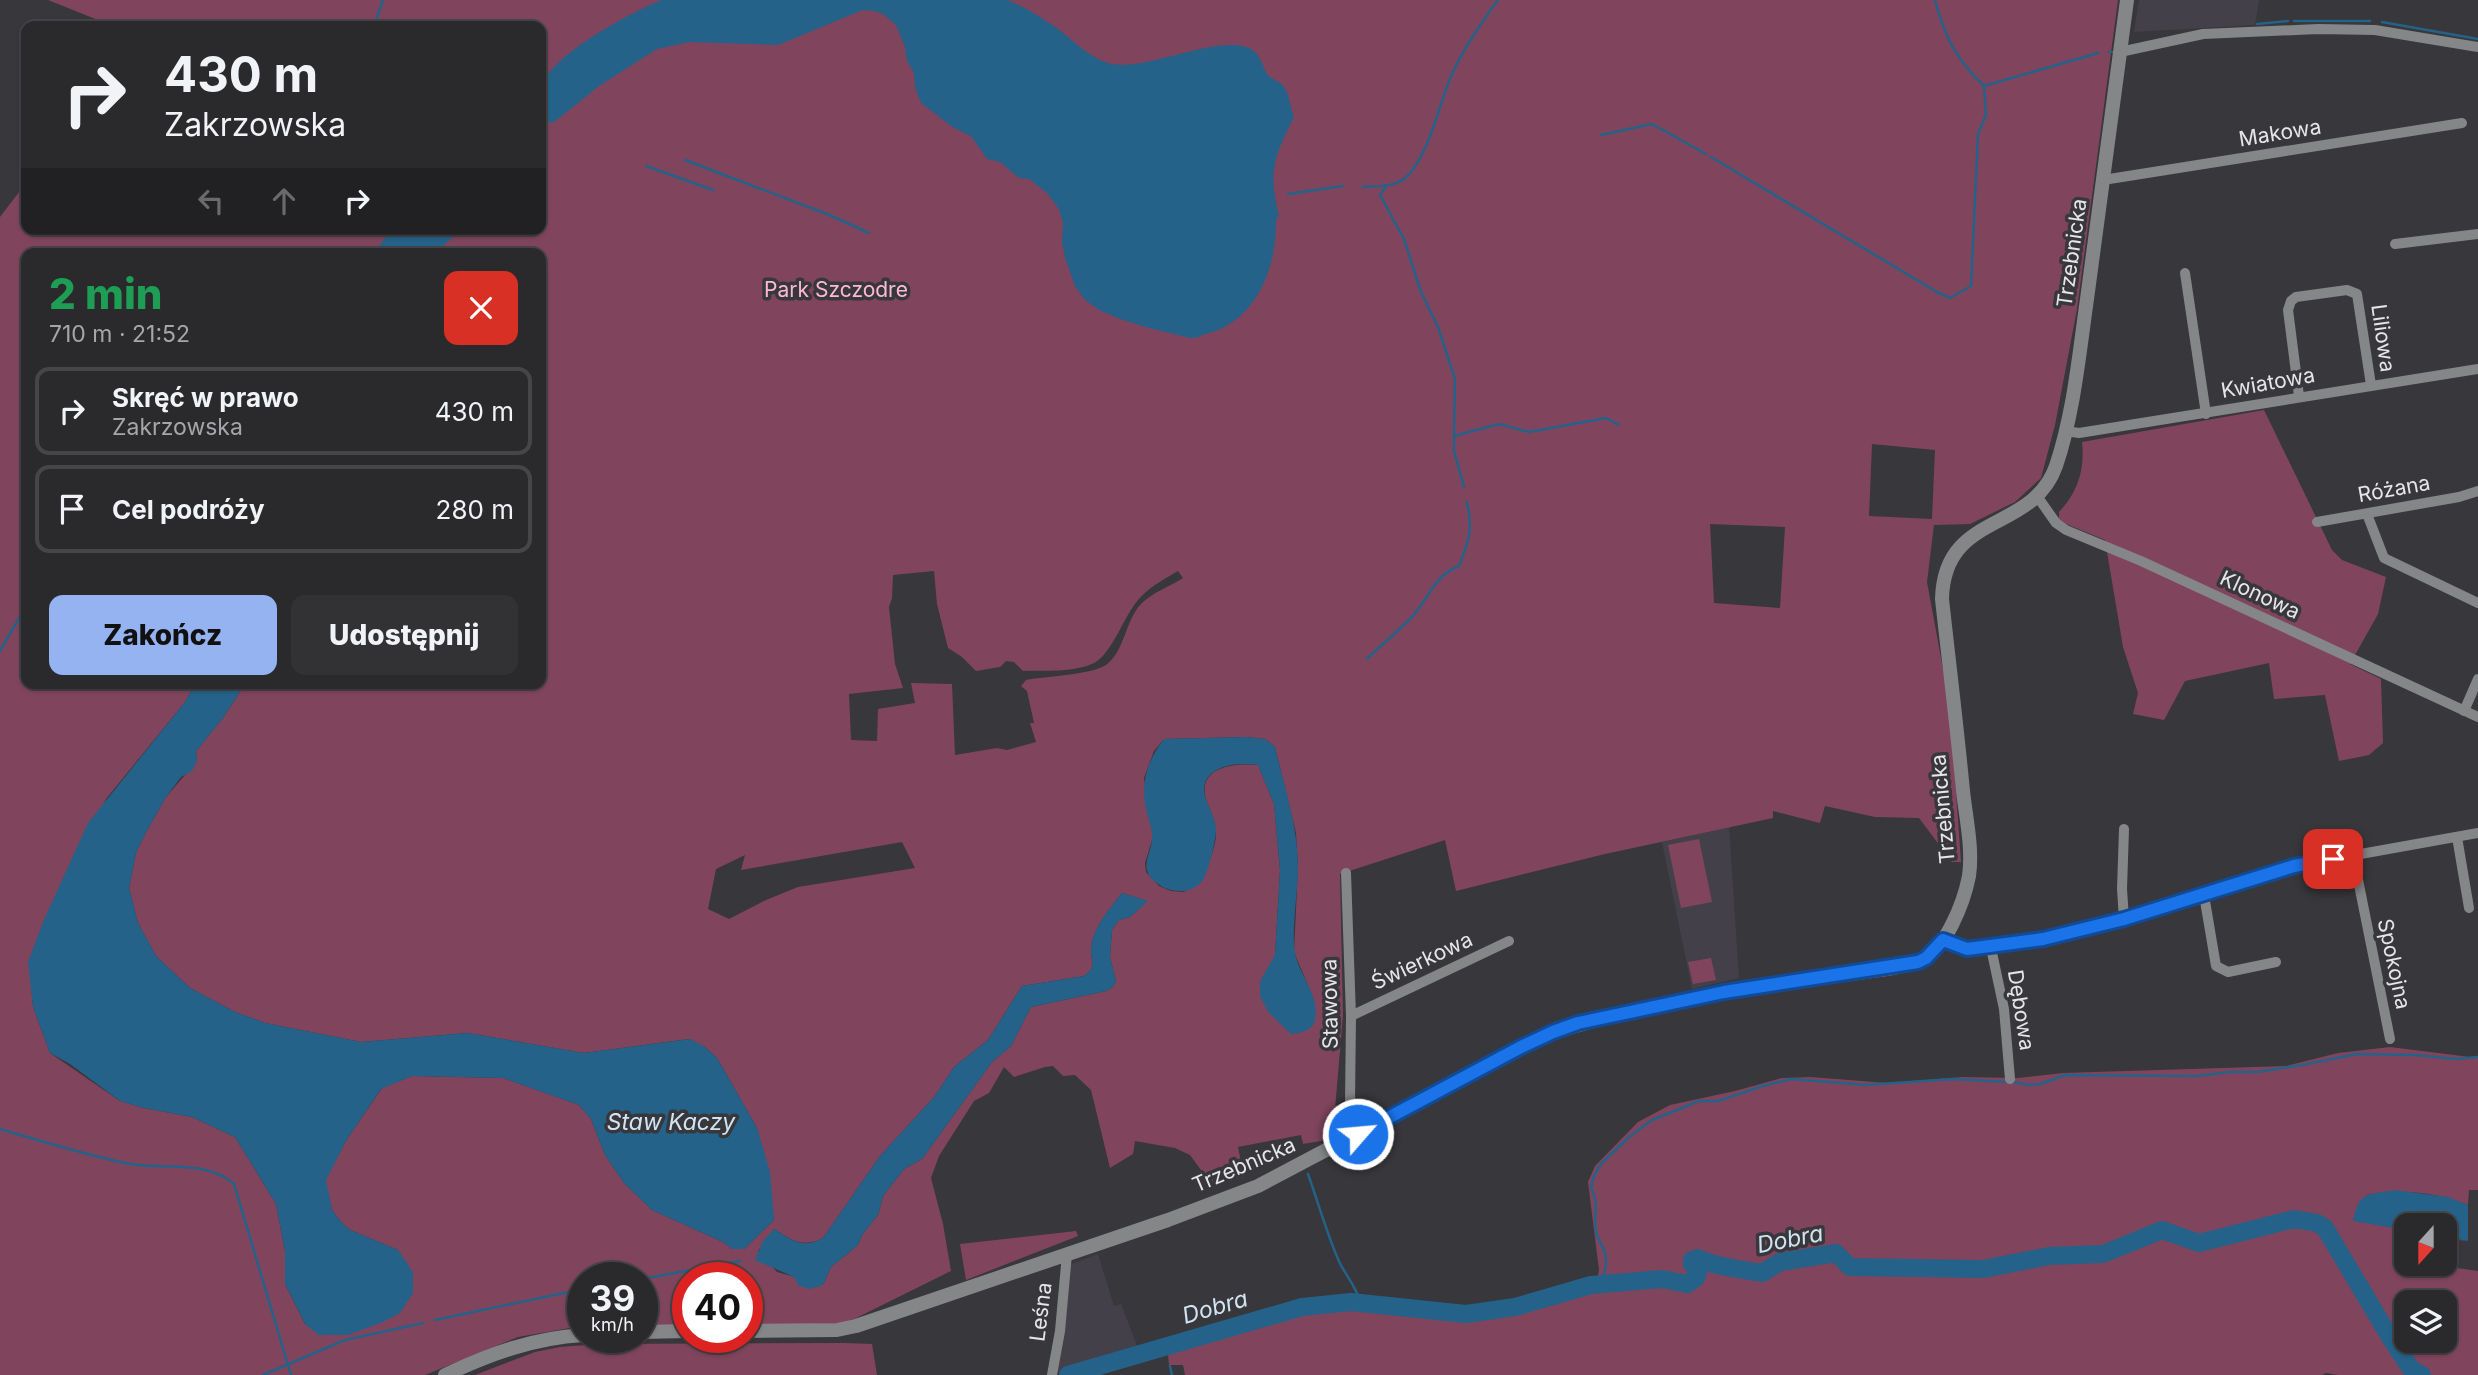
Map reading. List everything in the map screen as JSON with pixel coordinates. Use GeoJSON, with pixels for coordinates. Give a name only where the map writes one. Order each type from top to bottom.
{"type":"FeatureCollection","features":[{"type":"Feature","properties":{"kind":"street","name":"Trzebnicka"},"geometry":{"type":"LineString","coordinates":[[763,1331],[837,1330],[856,1326],[1258,1186],[1521,1047],[1578,1023],[1724,992],[1918,962],[1926,958],[1943,940],[1960,904],[1969,876],[1970,855],[1944,612],[1944,577],[1959,546],[2023,507],[2044,489],[2052,474],[2080,356],[2127,0]]}},
{"type":"Feature","properties":{"kind":"street"},"geometry":{"type":"LineString","coordinates":[[2120,52],[2203,34],[2318,29],[2375,30],[2478,47]]}},
{"type":"Feature","properties":{"kind":"street","name":"Makowa"},"geometry":{"type":"LineString","coordinates":[[2103,180],[2462,123]]}},
{"type":"Feature","properties":{"kind":"street"},"geometry":{"type":"LineString","coordinates":[[2395,244],[2478,234]]}},
{"type":"Feature","properties":{"kind":"street"},"geometry":{"type":"LineString","coordinates":[[2185,273],[2206,414]]}},
{"type":"Feature","properties":{"kind":"street","name":"Liliowa"},"geometry":{"type":"LineString","coordinates":[[2300,396],[2288,310],[2291,301],[2296,297],[2347,290],[2357,293],[2371,385]]}},
{"type":"Feature","properties":{"kind":"street","name":"Kwiatowa"},"geometry":{"type":"LineString","coordinates":[[2064,431],[2079,433],[2206,414],[2300,396],[2478,369]]}},
{"type":"Feature","properties":{"kind":"street","name":"Różana"},"geometry":{"type":"LineString","coordinates":[[2317,522],[2459,497],[2478,491]]}},
{"type":"Feature","properties":{"kind":"street","name":"Klonowa"},"geometry":{"type":"LineString","coordinates":[[2037,496],[2056,523],[2076,535],[2110,547],[2478,717]]}},
{"type":"Feature","properties":{"kind":"street"},"geometry":{"type":"LineString","coordinates":[[2367,514],[2384,558],[2478,603]]}},
{"type":"Feature","properties":{"kind":"street"},"geometry":{"type":"LineString","coordinates":[[2464,711],[2478,679]]}},
{"type":"Feature","properties":{"kind":"street"},"geometry":{"type":"LineString","coordinates":[[2124,829],[2124,919]]}},
{"type":"Feature","properties":{"kind":"street"},"geometry":{"type":"LineString","coordinates":[[1943,940],[1967,949],[2043,939],[2124,919],[2294,866],[2478,833]]}},
{"type":"Feature","properties":{"kind":"street"},"geometry":{"type":"LineString","coordinates":[[2457,837],[2469,908]]}},
{"type":"Feature","properties":{"kind":"street","name":"Spokojna"},"geometry":{"type":"LineString","coordinates":[[2353,855],[2390,1039]]}},
{"type":"Feature","properties":{"kind":"street","name":"Stawowa"},"geometry":{"type":"LineString","coordinates":[[1346,873],[1351,1016],[1350,1103],[1358,1134]]}},
{"type":"Feature","properties":{"kind":"street"},"geometry":{"type":"LineString","coordinates":[[2204,895],[2216,966],[2228,972],[2277,962]]}},
{"type":"Feature","properties":{"kind":"street","name":"Świerkowa"},"geometry":{"type":"LineString","coordinates":[[1351,1016],[1509,941]]}},
{"type":"Feature","properties":{"kind":"street","name":"Dębowa"},"geometry":{"type":"LineString","coordinates":[[1991,947],[2004,1009],[2010,1079]]}},
{"type":"Feature","properties":{"kind":"street","name":"Leśna"},"geometry":{"type":"LineString","coordinates":[[1052,1373],[1060,1331],[1067,1254]]}},
{"type":"Feature","properties":{"kind":"street"},"geometry":{"type":"LineString","coordinates":[[445,1375],[508,1348],[567,1336]]}},
{"type":"Feature","properties":{"kind":"shaded area"},"geometry":{"type":"Polygon","coordinates":[[[2139,0],[2259,0],[2255,25],[2134,32],[2139,0]]]}},
{"type":"Feature","properties":{"kind":"shaded area"},"geometry":{"type":"Polygon","coordinates":[[[1729,827],[1739,978],[1692,989],[1662,842],[1729,827]]]}},
{"type":"Feature","properties":{"kind":"shaded area"},"geometry":{"type":"Polygon","coordinates":[[[1098,1254],[1114,1306],[1121,1304],[1138,1348],[1057,1373],[1069,1265],[1098,1254]]]}},
{"type":"Feature","properties":{"kind":"green space","name":"Park Szczodre"},"geometry":{"type":"Polygon","coordinates":[[[48,0],[2118,0],[2077,309],[2055,425],[2041,478],[2015,502],[1970,524],[1934,525],[1927,582],[1950,707],[1961,862],[1952,862],[1919,818],[1875,817],[1825,806],[1820,823],[1773,811],[1773,818],[1605,854],[1456,891],[1445,840],[1340,874],[1343,1015],[1334,1121],[1321,1141],[1303,1144],[1301,1135],[1238,1147],[1244,1177],[1212,1185],[1190,1155],[1175,1148],[1135,1141],[1133,1154],[1110,1168],[1091,1090],[1075,1075],[1063,1076],[1053,1066],[1014,1077],[1004,1067],[989,1093],[974,1101],[939,1156],[931,1178],[951,1271],[846,1323],[763,1325],[763,1262],[672,1262],[672,1327],[658,1328],[658,1262],[567,1262],[567,1329],[518,1337],[425,1375],[0,1375],[0,217],[21,190],[21,235],[546,235],[546,21],[100,21],[48,0]],[[21,248],[21,689],[192,689],[185,702],[106,799],[29,962],[33,1007],[50,1053],[120,1101],[192,1117],[235,1137],[276,1204],[285,1251],[285,1284],[305,1324],[398,1250],[350,1230],[341,1222],[332,1210],[325,1180],[347,1139],[382,1088],[412,1076],[503,1078],[579,1105],[591,1119],[605,1155],[624,1183],[652,1210],[725,1243],[732,1249],[744,1249],[774,1220],[757,1128],[717,1058],[705,1047],[689,1039],[584,1053],[468,1033],[361,1042],[265,1023],[235,1012],[190,988],[156,956],[138,923],[129,888],[136,853],[145,834],[166,797],[197,761],[196,751],[223,718],[242,689],[546,689],[546,248],[21,248]],[[1872,444],[1869,516],[1932,519],[1935,450],[1872,444]],[[1710,524],[1714,603],[1780,608],[1785,527],[1710,524]],[[934,571],[893,575],[889,607],[895,664],[903,688],[849,694],[851,740],[877,741],[878,709],[915,703],[911,683],[952,684],[955,755],[997,748],[1007,750],[1036,742],[1030,723],[1034,723],[1027,691],[1021,686],[1026,680],[1079,673],[1106,665],[1117,652],[1131,619],[1141,604],[1183,578],[1178,571],[1142,595],[1106,652],[1094,663],[1077,668],[1023,671],[1014,662],[1006,661],[1000,667],[976,671],[948,648],[937,604],[934,571]],[[1164,739],[1154,751],[1144,778],[1153,837],[1145,863],[1146,872],[1159,886],[1171,891],[1184,892],[1203,879],[1216,832],[1205,795],[1208,777],[1222,768],[1258,765],[1274,804],[1280,870],[1275,955],[1314,1000],[1294,952],[1298,866],[1296,833],[1275,747],[1265,739],[1164,739]],[[902,842],[741,870],[745,855],[716,869],[708,909],[729,919],[798,887],[915,868],[902,842]],[[1122,893],[1099,925],[1091,947],[1092,966],[1084,976],[1022,986],[988,1040],[954,1067],[935,1096],[880,1156],[823,1238],[803,1243],[774,1229],[758,1251],[777,1272],[823,1285],[831,1267],[858,1245],[862,1235],[878,1215],[883,1196],[904,1169],[922,1159],[992,1062],[1011,1046],[1031,1007],[1106,991],[1113,987],[1116,981],[1110,957],[1112,930],[1119,920],[1130,917],[1147,901],[1122,893]]]}},
{"type":"Feature","properties":{"kind":"green space"},"geometry":{"type":"Polygon","coordinates":[[[2264,410],[2332,550],[2342,560],[2386,577],[2378,614],[2350,664],[2381,679],[2383,743],[2369,755],[2339,761],[2325,695],[2274,699],[2269,663],[2185,681],[2164,720],[2133,714],[2138,693],[2123,647],[2105,540],[2059,521],[2059,512],[2079,480],[2082,442],[2264,410]]]}},
{"type":"Feature","properties":{"kind":"green space"},"geometry":{"type":"Polygon","coordinates":[[[1699,839],[1712,902],[1681,908],[1668,845],[1699,839]]]}},
{"type":"Feature","properties":{"kind":"green space"},"geometry":{"type":"Polygon","coordinates":[[[1711,958],[1716,980],[1693,984],[1688,962],[1711,958]]]}},
{"type":"Feature","properties":{"kind":"green space"},"geometry":{"type":"Polygon","coordinates":[[[2390,1047],[2478,1058],[2478,1190],[2469,1190],[2468,1205],[2431,1195],[2380,1193],[2367,1195],[2353,1220],[2394,1228],[2394,1276],[2457,1276],[2457,1268],[2478,1271],[2478,1375],[1185,1375],[1183,1365],[1169,1365],[1168,1354],[1303,1315],[1353,1309],[1423,1318],[1479,1320],[1595,1293],[1599,1270],[1588,1182],[1595,1166],[1638,1122],[1670,1105],[1782,1078],[1811,1077],[1887,1083],[1963,1077],[2018,1078],[2063,1073],[2286,1066],[2338,1053],[2390,1047]]]}},
{"type":"Feature","properties":{"kind":"green space"},"geometry":{"type":"Polygon","coordinates":[[[1076,1231],[1078,1236],[966,1280],[960,1244],[1076,1231]]]}},
{"type":"Feature","properties":{"kind":"green space"},"geometry":{"type":"Polygon","coordinates":[[[763,1343],[872,1344],[877,1375],[475,1375],[535,1352],[560,1347],[567,1346],[567,1353],[658,1353],[658,1344],[672,1344],[672,1353],[763,1353],[763,1343]]]}},
{"type":"Feature","properties":{"kind":"water"},"geometry":{"type":"Polygon","coordinates":[[[661,0],[1007,0],[1046,21],[1090,54],[1112,64],[1146,62],[1225,45],[1241,46],[1254,51],[1267,74],[1286,90],[1294,117],[1275,165],[1274,187],[1279,216],[1276,219],[1272,256],[1260,291],[1236,319],[1221,329],[1200,337],[1190,338],[1149,328],[1099,310],[1084,299],[1075,286],[1065,258],[1063,223],[1059,209],[1047,193],[1029,179],[1019,178],[1000,162],[987,159],[971,136],[954,128],[921,103],[915,87],[914,73],[907,61],[905,47],[896,25],[883,14],[874,11],[863,10],[778,45],[690,42],[657,49],[599,86],[553,123],[546,121],[548,74],[576,48],[630,15],[661,0]]]}},
{"type":"Feature","properties":{"kind":"water"},"geometry":{"type":"Polygon","coordinates":[[[388,235],[455,235],[441,248],[377,248],[388,235]]]}},
{"type":"Feature","properties":{"kind":"water","name":"Staw Kaczy"},"geometry":{"type":"Polygon","coordinates":[[[192,689],[242,689],[223,718],[196,751],[197,761],[192,771],[181,777],[166,797],[145,834],[136,853],[129,888],[138,923],[156,956],[190,988],[235,1012],[265,1023],[361,1042],[468,1033],[584,1053],[690,1039],[717,1058],[757,1128],[770,1172],[774,1220],[744,1249],[732,1249],[725,1243],[652,1210],[624,1183],[605,1155],[591,1119],[579,1105],[503,1078],[412,1076],[381,1089],[347,1139],[326,1180],[332,1210],[341,1222],[350,1230],[398,1250],[413,1272],[413,1293],[400,1313],[348,1335],[319,1335],[305,1324],[285,1284],[285,1251],[276,1204],[235,1137],[192,1117],[120,1101],[70,1064],[50,1053],[33,1007],[28,962],[88,823],[185,702],[192,689]]]}},
{"type":"Feature","properties":{"kind":"water"},"geometry":{"type":"Polygon","coordinates":[[[1164,739],[1265,739],[1275,747],[1293,822],[1298,867],[1295,953],[1316,1010],[1312,1026],[1299,1033],[1291,1034],[1268,1012],[1260,996],[1260,981],[1275,955],[1280,870],[1274,804],[1258,765],[1238,764],[1219,769],[1208,777],[1205,783],[1205,796],[1216,832],[1210,863],[1201,883],[1186,891],[1172,890],[1155,882],[1147,869],[1152,836],[1144,793],[1146,774],[1164,739]]]}},
{"type":"Feature","properties":{"kind":"water"},"geometry":{"type":"Polygon","coordinates":[[[1122,893],[1148,901],[1130,917],[1119,920],[1112,930],[1110,957],[1116,981],[1113,987],[1106,991],[1031,1007],[1011,1046],[992,1062],[922,1159],[904,1169],[883,1196],[878,1215],[862,1235],[858,1245],[831,1267],[823,1285],[810,1289],[799,1286],[794,1277],[755,1260],[763,1241],[774,1229],[803,1243],[823,1238],[880,1156],[935,1096],[954,1067],[988,1040],[1022,986],[1084,976],[1091,969],[1091,947],[1103,918],[1122,893]]]}},
{"type":"Feature","properties":{"kind":"water"},"geometry":{"type":"Polygon","coordinates":[[[2395,1190],[2448,1197],[2468,1205],[2468,1241],[2457,1239],[2457,1213],[2394,1213],[2394,1228],[2353,1221],[2362,1199],[2395,1190]]]}},
{"type":"Feature","properties":{"kind":"waterway"},"geometry":{"type":"LineString","coordinates":[[376,21],[383,0]]}},
{"type":"Feature","properties":{"kind":"waterway"},"geometry":{"type":"LineString","coordinates":[[1363,187],[1396,183],[1413,169],[1427,144],[1457,64],[1498,0]]}},
{"type":"Feature","properties":{"kind":"waterway"},"geometry":{"type":"LineString","coordinates":[[1711,157],[1937,292],[1950,298],[1971,286],[1978,134],[1986,115],[1984,86],[1966,67],[1953,47],[1935,0]]}},
{"type":"Feature","properties":{"kind":"waterway"},"geometry":{"type":"LineString","coordinates":[[2257,24],[2288,21]]}},
{"type":"Feature","properties":{"kind":"waterway"},"geometry":{"type":"LineString","coordinates":[[2294,21],[2370,21]]}},
{"type":"Feature","properties":{"kind":"waterway"},"geometry":{"type":"LineString","coordinates":[[2382,22],[2478,39]]}},
{"type":"Feature","properties":{"kind":"waterway"},"geometry":{"type":"LineString","coordinates":[[1984,86],[2098,53]]}},
{"type":"Feature","properties":{"kind":"waterway"},"geometry":{"type":"LineString","coordinates":[[1601,135],[1652,124],[1706,154]]}},
{"type":"Feature","properties":{"kind":"waterway"},"geometry":{"type":"LineString","coordinates":[[685,160],[827,214],[869,233]]}},
{"type":"Feature","properties":{"kind":"waterway"},"geometry":{"type":"LineString","coordinates":[[646,166],[713,190]]}},
{"type":"Feature","properties":{"kind":"waterway"},"geometry":{"type":"LineString","coordinates":[[1387,185],[1380,195],[1404,239],[1421,292],[1438,327],[1455,379],[1454,436],[1499,424],[1529,432],[1606,418],[1619,425]]}},
{"type":"Feature","properties":{"kind":"waterway"},"geometry":{"type":"LineString","coordinates":[[1288,194],[1343,186]]}},
{"type":"Feature","properties":{"kind":"waterway"},"geometry":{"type":"LineString","coordinates":[[1454,436],[1454,451],[1464,487]]}},
{"type":"Feature","properties":{"kind":"waterway"},"geometry":{"type":"LineString","coordinates":[[1367,659],[1411,618],[1443,575],[1459,566],[1469,535],[1467,502]]}},
{"type":"Feature","properties":{"kind":"waterway"},"geometry":{"type":"LineString","coordinates":[[0,651],[21,615]]}},
{"type":"Feature","properties":{"kind":"waterway"},"geometry":{"type":"LineString","coordinates":[[2013,1082],[2041,1084],[2065,1075],[2198,1076],[2257,1072],[2357,1054],[2456,1059],[2478,1057]]}},
{"type":"Feature","properties":{"kind":"waterway"},"geometry":{"type":"LineString","coordinates":[[1601,1283],[1606,1260],[1595,1225],[1596,1204],[1591,1188],[1594,1176],[1601,1164],[1629,1137],[1652,1120],[1699,1101],[1718,1101],[1791,1079],[1866,1085],[1953,1079],[2007,1082]]}},
{"type":"Feature","properties":{"kind":"waterway"},"geometry":{"type":"LineString","coordinates":[[0,1129],[125,1163],[209,1171],[234,1184],[291,1375]]}},
{"type":"Feature","properties":{"kind":"waterway"},"geometry":{"type":"LineString","coordinates":[[1308,1174],[1334,1248],[1360,1303]]}},
{"type":"Feature","properties":{"kind":"waterway","name":"Dobra"},"geometry":{"type":"LineString","coordinates":[[1068,1375],[1302,1307],[1351,1302],[1466,1314],[1515,1307],[1591,1285],[1662,1279],[1687,1284],[1696,1278],[1698,1273],[1692,1260],[1698,1258],[1720,1266],[1762,1273],[1780,1262],[1836,1253],[1850,1267],[1983,1269],[2049,1256],[2103,1254],[2162,1230],[2199,1243],[2294,1219],[2317,1223],[2325,1228],[2411,1369],[2422,1375]]}},
{"type":"Feature","properties":{"kind":"waterway"},"geometry":{"type":"LineString","coordinates":[[658,1276],[740,1261]]}},
{"type":"Feature","properties":{"kind":"waterway"},"geometry":{"type":"LineString","coordinates":[[435,1320],[567,1292]]}},
{"type":"Feature","properties":{"kind":"waterway"},"geometry":{"type":"LineString","coordinates":[[263,1375],[345,1340],[423,1323]]}},
{"type":"Feature","properties":{"kind":"waterway"},"geometry":{"type":"LineString","coordinates":[[1170,1366],[1172,1375]]}},
{"type":"Feature","properties":{"kind":"route"},"geometry":{"type":"LineString","coordinates":[[1358,1134],[1521,1047],[1578,1023],[1683,999],[1893,968],[1926,958],[1943,940],[1967,949],[2043,939],[2124,919],[2294,866],[2333,859]]}}]}
